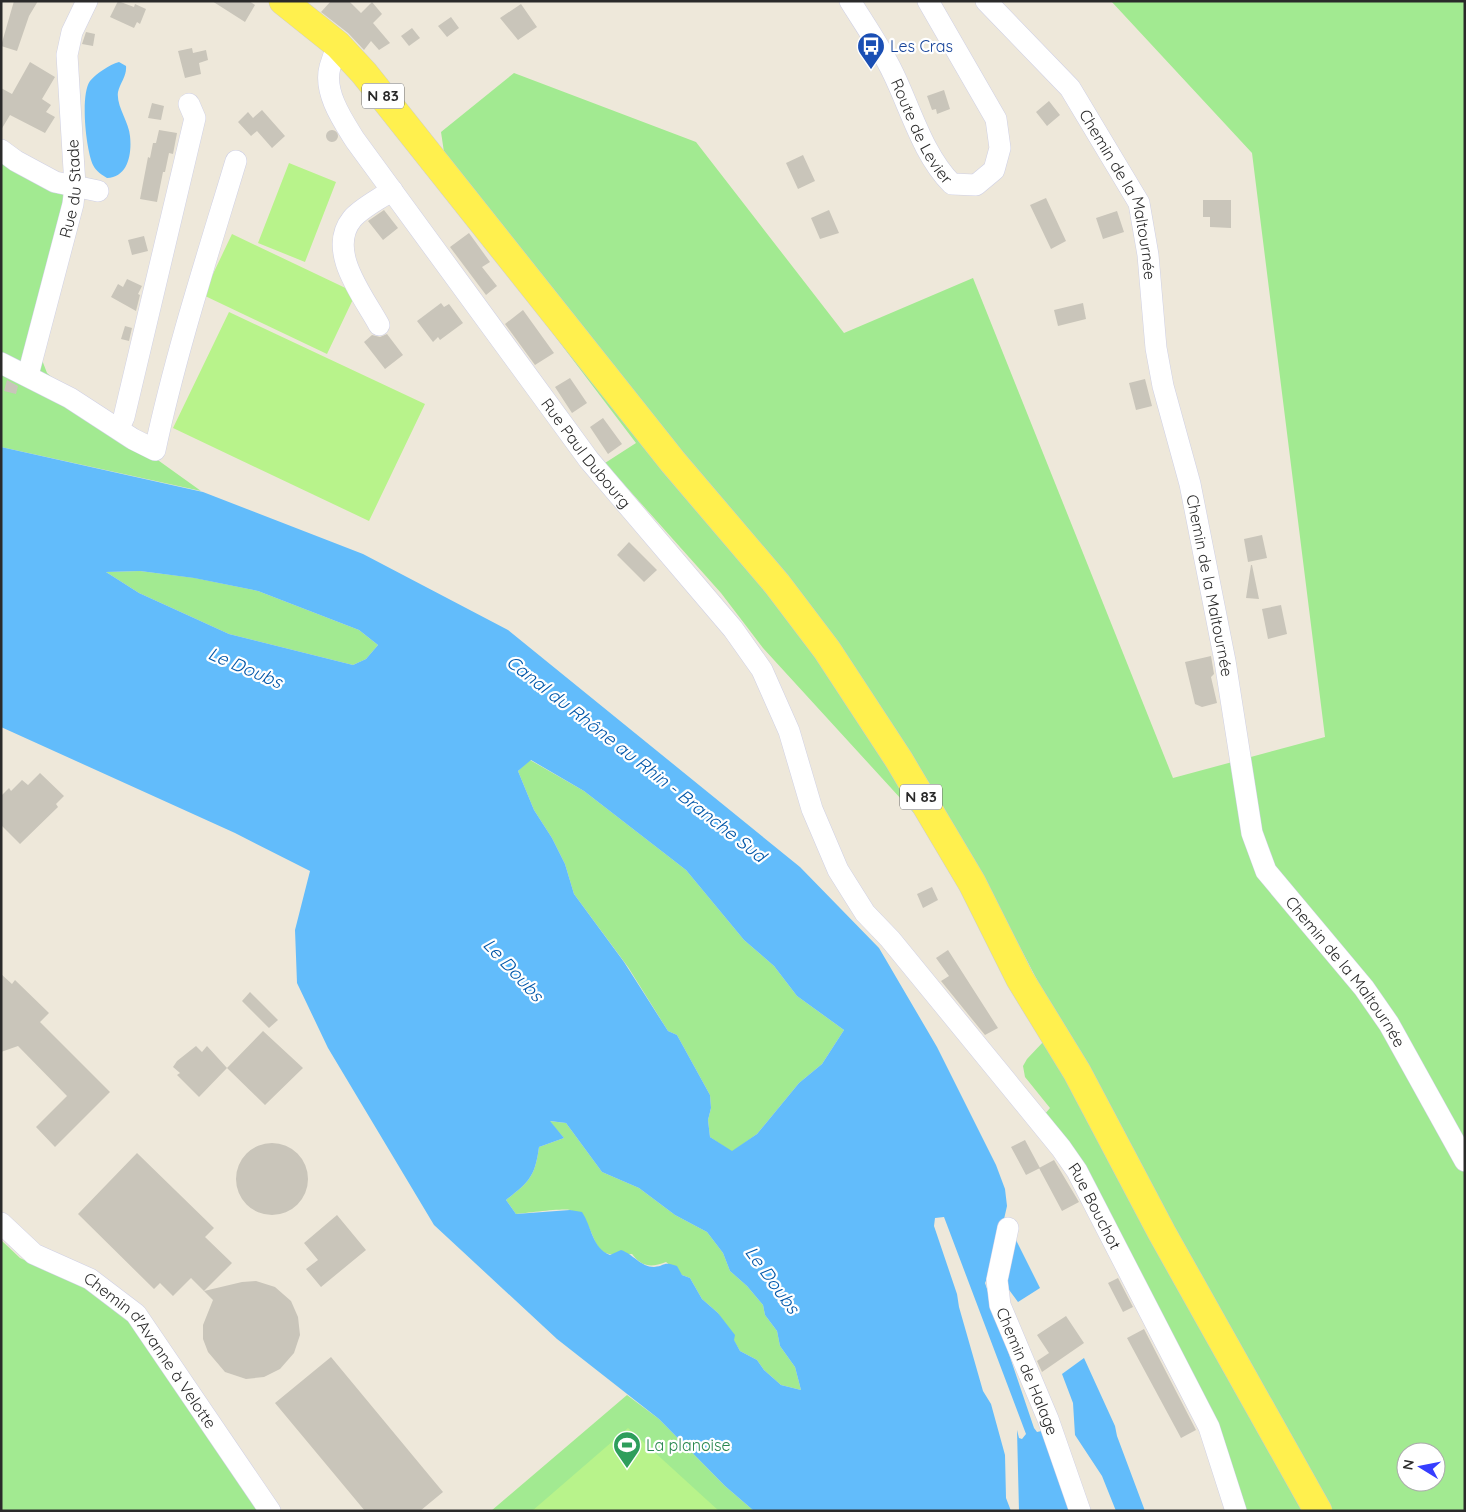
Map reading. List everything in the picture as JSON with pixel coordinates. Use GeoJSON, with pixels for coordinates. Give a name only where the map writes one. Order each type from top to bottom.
{"type":"FeatureCollection","features":[{"type":"Feature","properties":{"kind":"main road","name":"N 83"},"geometry":{"type":"LineString","coordinates":[[294,6],[338,45],[370,80],[673,462],[778,584],[827,650],[899,760],[972,883],[1020,980],[1078,1072],[1162,1233],[1318,1511]]}},
{"type":"Feature","properties":{"kind":"street","name":"Rue du Stade"},"geometry":{"type":"LineString","coordinates":[[28,375],[73,204],[75,186],[67,55],[72,32],[87,1]]}},
{"type":"Feature","properties":{"kind":"street","name":"Route de Levier"},"geometry":{"type":"LineString","coordinates":[[850,1],[872,34],[892,71],[937,170],[952,184],[976,185],[994,170],[1000,148],[996,119],[928,1]]}},
{"type":"Feature","properties":{"kind":"street","name":"Chemin de la Maltournée"},"geometry":{"type":"LineString","coordinates":[[986,1],[1070,88],[1139,202],[1148,255],[1156,348],[1163,386],[1190,484],[1223,651],[1252,833],[1266,871],[1364,988],[1389,1024],[1465,1161]]}},
{"type":"Feature","properties":{"kind":"street","name":"Rue Paul Dubourg"},"geometry":{"type":"LineString","coordinates":[[338,45],[329,69],[329,88],[341,118],[589,460],[732,629],[762,670],[789,731],[812,809],[838,870],[865,913],[890,939]]}},
{"type":"Feature","properties":{"kind":"street"},"geometry":{"type":"LineString","coordinates":[[119,428],[124,417],[195,118],[190,104]]}},
{"type":"Feature","properties":{"kind":"street"},"geometry":{"type":"LineString","coordinates":[[1,150],[16,161],[55,182],[98,191]]}},
{"type":"Feature","properties":{"kind":"street"},"geometry":{"type":"LineString","coordinates":[[1,363],[28,375],[70,398],[119,428],[133,439],[155,450],[163,411],[199,280],[236,161]]}},
{"type":"Feature","properties":{"kind":"street"},"geometry":{"type":"LineString","coordinates":[[379,325],[345,263],[344,241],[352,219],[392,190]]}},
{"type":"Feature","properties":{"kind":"street","name":"Rue Bouchot"},"geometry":{"type":"LineString","coordinates":[[890,939],[1061,1148],[1077,1171],[1209,1427],[1236,1511]]}},
{"type":"Feature","properties":{"kind":"street","name":"Chemin d'Avanne à Velotte"},"geometry":{"type":"LineString","coordinates":[[1,1223],[34,1254],[90,1279],[136,1314],[270,1511]]}},
{"type":"Feature","properties":{"kind":"street","name":"Chemin de Halage"},"geometry":{"type":"LineString","coordinates":[[1008,1228],[997,1280],[1000,1305],[1048,1419],[1080,1511]]}},
{"type":"Feature","properties":{"kind":"green space"},"geometry":{"type":"Polygon","coordinates":[[[1111,1],[1465,1],[1465,1511],[1245,1511],[1044,1115],[1050,1108],[1025,1077],[1023,1066],[1027,1059],[1060,1024],[998,905],[763,648],[721,593],[605,463],[636,443],[451,199],[441,132],[514,73],[696,142],[844,333],[973,278],[1173,778],[1325,737],[1252,153],[1111,1]]]}},
{"type":"Feature","properties":{"kind":"green space"},"geometry":{"type":"Polygon","coordinates":[[[1,158],[66,194],[32,334],[47,373],[120,437],[141,448],[201,491],[1,447],[1,158]]]}},
{"type":"Feature","properties":{"kind":"green space"},"geometry":{"type":"Polygon","coordinates":[[[289,163],[336,182],[305,262],[258,243],[289,163]]]}},
{"type":"Feature","properties":{"kind":"green space"},"geometry":{"type":"Polygon","coordinates":[[[232,234],[356,293],[327,354],[203,295],[232,234]]]}},
{"type":"Feature","properties":{"kind":"green space"},"geometry":{"type":"Polygon","coordinates":[[[229,312],[425,404],[369,521],[173,428],[229,312]]]}},
{"type":"Feature","properties":{"kind":"green space"},"geometry":{"type":"Polygon","coordinates":[[[140,571],[195,578],[258,591],[359,630],[378,645],[366,659],[353,665],[229,634],[139,593],[106,572],[140,571]]]}},
{"type":"Feature","properties":{"kind":"green space"},"geometry":{"type":"Polygon","coordinates":[[[530,760],[584,791],[686,870],[744,940],[774,966],[797,996],[844,1030],[822,1064],[799,1083],[757,1134],[732,1152],[710,1137],[708,1120],[711,1108],[710,1095],[677,1035],[668,1031],[628,967],[574,894],[565,864],[552,838],[534,810],[518,771],[530,760]]]}},
{"type":"Feature","properties":{"kind":"green space"},"geometry":{"type":"Polygon","coordinates":[[[549,1121],[566,1123],[602,1172],[639,1188],[675,1215],[707,1232],[723,1253],[730,1271],[747,1286],[763,1305],[765,1315],[777,1331],[780,1346],[795,1367],[801,1390],[781,1385],[764,1370],[757,1360],[740,1351],[718,1313],[702,1299],[690,1278],[682,1275],[666,1262],[651,1266],[639,1262],[632,1254],[615,1255],[603,1251],[598,1247],[585,1221],[570,1210],[516,1214],[506,1200],[530,1178],[539,1147],[564,1138],[549,1121]]]}},
{"type":"Feature","properties":{"kind":"green space"},"geometry":{"type":"Polygon","coordinates":[[[1,1240],[20,1258],[85,1288],[127,1318],[259,1511],[1,1511],[1,1240]]]}},
{"type":"Feature","properties":{"kind":"green space"},"geometry":{"type":"Polygon","coordinates":[[[627,1395],[659,1419],[725,1486],[754,1511],[491,1511],[627,1395]]]}},
{"type":"Feature","properties":{"kind":"green space","name":"La planoise"},"geometry":{"type":"Polygon","coordinates":[[[628,1428],[719,1511],[532,1511],[628,1428]]]}},
{"type":"Feature","properties":{"kind":"water"},"geometry":{"type":"Polygon","coordinates":[[[119,62],[126,66],[118,97],[129,131],[130,150],[127,163],[120,174],[107,178],[96,169],[90,158],[86,136],[85,98],[90,81],[103,70],[119,62]]]}},
{"type":"Feature","properties":{"kind":"water"},"geometry":{"type":"Polygon","coordinates":[[[1,447],[203,492],[363,554],[508,630],[800,867],[879,948],[937,1047],[996,1165],[1005,1189],[1007,1206],[1002,1228],[1016,1240],[1040,1288],[1018,1302],[1004,1283],[988,1276],[985,1283],[1034,1428],[1037,1432],[1046,1430],[1071,1511],[1019,1511],[1017,1430],[1019,1438],[1022,1439],[1026,1434],[944,1217],[935,1218],[934,1226],[957,1294],[983,1391],[991,1404],[1005,1455],[1006,1498],[1011,1511],[754,1511],[725,1486],[659,1419],[557,1339],[434,1225],[328,1048],[297,983],[295,930],[310,871],[235,833],[1,727],[1,447]],[[140,571],[106,572],[139,593],[229,634],[353,665],[366,659],[378,645],[359,630],[258,591],[194,578],[140,571]],[[531,760],[518,771],[534,810],[552,838],[565,864],[574,894],[624,962],[668,1031],[677,1035],[710,1095],[711,1108],[708,1120],[710,1137],[732,1151],[757,1134],[799,1083],[822,1064],[844,1030],[797,996],[774,966],[744,940],[686,870],[584,791],[531,760]],[[550,1121],[564,1138],[539,1147],[530,1178],[506,1200],[516,1214],[570,1210],[582,1212],[596,1242],[604,1252],[610,1255],[621,1250],[641,1263],[654,1267],[666,1264],[677,1266],[682,1275],[690,1278],[702,1299],[718,1313],[735,1335],[734,1340],[740,1351],[757,1360],[764,1370],[781,1385],[801,1390],[795,1367],[780,1346],[777,1331],[765,1315],[763,1305],[747,1286],[730,1271],[723,1253],[707,1232],[675,1215],[639,1188],[602,1172],[566,1123],[550,1121]]]}},
{"type":"Feature","properties":{"kind":"water"},"geometry":{"type":"Polygon","coordinates":[[[1084,1358],[1115,1426],[1145,1511],[1116,1511],[1102,1476],[1075,1435],[1073,1403],[1062,1374],[1084,1358]]]}},
{"type":"Feature","properties":{"kind":"building"},"geometry":{"type":"Polygon","coordinates":[[[14,1],[38,1],[29,16],[17,51],[1,46],[14,1]]]}},
{"type":"Feature","properties":{"kind":"building"},"geometry":{"type":"Polygon","coordinates":[[[118,1],[134,7],[135,4],[146,9],[140,24],[137,22],[134,28],[110,17],[118,1]]]}},
{"type":"Feature","properties":{"kind":"building"},"geometry":{"type":"Polygon","coordinates":[[[212,1],[249,1],[255,5],[245,22],[212,1]]]}},
{"type":"Feature","properties":{"kind":"building"},"geometry":{"type":"Polygon","coordinates":[[[331,1],[349,1],[361,13],[372,2],[382,14],[373,23],[390,43],[379,50],[371,41],[364,50],[348,33],[321,12],[331,1]]]}},
{"type":"Feature","properties":{"kind":"building"},"geometry":{"type":"Polygon","coordinates":[[[521,4],[537,27],[518,40],[500,18],[521,4]]]}},
{"type":"Feature","properties":{"kind":"building"},"geometry":{"type":"Polygon","coordinates":[[[451,17],[459,28],[447,37],[438,26],[451,17]]]}},
{"type":"Feature","properties":{"kind":"building"},"geometry":{"type":"Polygon","coordinates":[[[412,28],[420,38],[409,46],[401,36],[412,28]]]}},
{"type":"Feature","properties":{"kind":"building"},"geometry":{"type":"Polygon","coordinates":[[[86,32],[95,34],[93,46],[82,44],[86,32]]]}},
{"type":"Feature","properties":{"kind":"building"},"geometry":{"type":"Polygon","coordinates":[[[192,48],[193,53],[206,50],[208,60],[199,63],[201,74],[185,78],[178,51],[192,48]]]}},
{"type":"Feature","properties":{"kind":"building"},"geometry":{"type":"Polygon","coordinates":[[[30,62],[55,77],[42,99],[51,105],[46,112],[55,117],[45,133],[10,115],[1,130],[1,88],[12,94],[30,62]]]}},
{"type":"Feature","properties":{"kind":"building"},"geometry":{"type":"Polygon","coordinates":[[[944,90],[950,109],[937,114],[936,109],[932,110],[927,96],[944,90]]]}},
{"type":"Feature","properties":{"kind":"building"},"geometry":{"type":"Polygon","coordinates":[[[1049,101],[1060,115],[1047,126],[1036,112],[1049,101]]]}},
{"type":"Feature","properties":{"kind":"building"},"geometry":{"type":"Polygon","coordinates":[[[152,103],[164,106],[161,120],[148,118],[152,103]]]}},
{"type":"Feature","properties":{"kind":"building"},"geometry":{"type":"Polygon","coordinates":[[[262,110],[285,136],[272,148],[257,131],[251,136],[238,122],[248,112],[253,118],[262,110]]]}},
{"type":"Feature","properties":{"kind":"building"},"geometry":{"type":"Polygon","coordinates":[[[159,130],[177,133],[173,154],[169,153],[165,172],[163,172],[157,202],[140,199],[148,157],[150,158],[153,143],[156,143],[159,130]]]}},
{"type":"Feature","properties":{"kind":"building"},"geometry":{"type":"Polygon","coordinates":[[[330,130],[334,130],[338,136],[334,142],[330,142],[326,138],[326,134],[330,130]]]}},
{"type":"Feature","properties":{"kind":"building"},"geometry":{"type":"Polygon","coordinates":[[[803,155],[815,181],[798,189],[786,163],[803,155]]]}},
{"type":"Feature","properties":{"kind":"building"},"geometry":{"type":"Polygon","coordinates":[[[1046,198],[1066,241],[1051,249],[1030,205],[1046,198]]]}},
{"type":"Feature","properties":{"kind":"building"},"geometry":{"type":"Polygon","coordinates":[[[1203,200],[1231,200],[1231,228],[1210,227],[1210,217],[1203,217],[1203,200]]]}},
{"type":"Feature","properties":{"kind":"building"},"geometry":{"type":"Polygon","coordinates":[[[384,210],[398,228],[383,240],[368,221],[384,210]]]}},
{"type":"Feature","properties":{"kind":"building"},"geometry":{"type":"Polygon","coordinates":[[[829,210],[839,233],[820,239],[811,218],[829,210]]]}},
{"type":"Feature","properties":{"kind":"building"},"geometry":{"type":"Polygon","coordinates":[[[1117,211],[1124,232],[1103,239],[1096,218],[1117,211]]]}},
{"type":"Feature","properties":{"kind":"building"},"geometry":{"type":"Polygon","coordinates":[[[469,233],[490,262],[482,267],[497,286],[486,295],[450,247],[469,233]]]}},
{"type":"Feature","properties":{"kind":"building"},"geometry":{"type":"Polygon","coordinates":[[[144,236],[148,251],[132,255],[128,240],[144,236]]]}},
{"type":"Feature","properties":{"kind":"building"},"geometry":{"type":"Polygon","coordinates":[[[127,279],[142,286],[138,294],[140,295],[136,311],[111,297],[118,284],[123,287],[127,279]]]}},
{"type":"Feature","properties":{"kind":"building"},"geometry":{"type":"Polygon","coordinates":[[[441,303],[444,307],[449,304],[463,323],[440,340],[438,337],[433,342],[417,321],[441,303]]]}},
{"type":"Feature","properties":{"kind":"building"},"geometry":{"type":"Polygon","coordinates":[[[1083,303],[1086,319],[1058,326],[1054,310],[1083,303]]]}},
{"type":"Feature","properties":{"kind":"building"},"geometry":{"type":"Polygon","coordinates":[[[523,310],[554,353],[535,365],[505,324],[523,310]]]}},
{"type":"Feature","properties":{"kind":"building"},"geometry":{"type":"Polygon","coordinates":[[[125,326],[132,328],[129,341],[121,339],[125,326]]]}},
{"type":"Feature","properties":{"kind":"building"},"geometry":{"type":"Polygon","coordinates":[[[387,334],[403,355],[385,369],[364,342],[372,335],[380,337],[387,334]]]}},
{"type":"Feature","properties":{"kind":"building"},"geometry":{"type":"Polygon","coordinates":[[[570,378],[587,403],[572,413],[555,387],[570,378]]]}},
{"type":"Feature","properties":{"kind":"building"},"geometry":{"type":"Polygon","coordinates":[[[1145,379],[1152,406],[1136,410],[1129,383],[1145,379]]]}},
{"type":"Feature","properties":{"kind":"building"},"geometry":{"type":"Polygon","coordinates":[[[7,380],[18,386],[16,394],[4,391],[7,380]]]}},
{"type":"Feature","properties":{"kind":"building"},"geometry":{"type":"Polygon","coordinates":[[[603,418],[622,444],[608,454],[590,427],[603,418]]]}},
{"type":"Feature","properties":{"kind":"building"},"geometry":{"type":"Polygon","coordinates":[[[1262,535],[1267,558],[1248,562],[1244,539],[1262,535]]]}},
{"type":"Feature","properties":{"kind":"building"},"geometry":{"type":"Polygon","coordinates":[[[629,542],[657,570],[644,582],[617,555],[629,542]]]}},
{"type":"Feature","properties":{"kind":"building"},"geometry":{"type":"Polygon","coordinates":[[[1252,565],[1259,599],[1246,598],[1252,565]]]}},
{"type":"Feature","properties":{"kind":"building"},"geometry":{"type":"Polygon","coordinates":[[[1281,605],[1287,634],[1268,639],[1262,609],[1281,605]]]}},
{"type":"Feature","properties":{"kind":"building"},"geometry":{"type":"Polygon","coordinates":[[[1211,656],[1214,674],[1211,677],[1217,703],[1202,707],[1195,704],[1185,662],[1211,656]]]}},
{"type":"Feature","properties":{"kind":"building"},"geometry":{"type":"Polygon","coordinates":[[[40,773],[64,796],[56,804],[58,807],[20,844],[1,825],[1,796],[9,788],[11,791],[22,780],[28,785],[40,773]]]}},
{"type":"Feature","properties":{"kind":"building"},"geometry":{"type":"Polygon","coordinates":[[[932,887],[938,900],[923,908],[917,894],[932,887]]]}},
{"type":"Feature","properties":{"kind":"building"},"geometry":{"type":"Polygon","coordinates":[[[948,950],[998,1028],[985,1035],[941,981],[949,976],[936,958],[948,950]]]}},
{"type":"Feature","properties":{"kind":"building"},"geometry":{"type":"Polygon","coordinates":[[[1,974],[12,984],[15,980],[49,1013],[40,1022],[110,1092],[55,1147],[36,1127],[67,1096],[18,1046],[1,1052],[1,974]]]}},
{"type":"Feature","properties":{"kind":"building"},"geometry":{"type":"Polygon","coordinates":[[[250,992],[278,1020],[269,1028],[242,1001],[250,992]]]}},
{"type":"Feature","properties":{"kind":"building"},"geometry":{"type":"Polygon","coordinates":[[[263,1031],[303,1068],[265,1105],[227,1068],[263,1031]]]}},
{"type":"Feature","properties":{"kind":"building"},"geometry":{"type":"Polygon","coordinates":[[[196,1046],[202,1052],[207,1046],[227,1068],[199,1097],[177,1075],[180,1073],[173,1067],[177,1061],[196,1046]]]}},
{"type":"Feature","properties":{"kind":"building"},"geometry":{"type":"Polygon","coordinates":[[[1025,1140],[1040,1168],[1026,1175],[1011,1147],[1025,1140]]]}},
{"type":"Feature","properties":{"kind":"building"},"geometry":{"type":"Polygon","coordinates":[[[272,1143],[292,1149],[302,1159],[308,1179],[302,1199],[292,1209],[272,1215],[252,1209],[242,1199],[236,1179],[242,1159],[252,1149],[272,1143]]]}},
{"type":"Feature","properties":{"kind":"building"},"geometry":{"type":"Polygon","coordinates":[[[137,1153],[214,1228],[205,1237],[232,1263],[204,1291],[191,1278],[173,1296],[160,1283],[154,1289],[78,1214],[137,1153]]]}},
{"type":"Feature","properties":{"kind":"building"},"geometry":{"type":"Polygon","coordinates":[[[1054,1160],[1079,1202],[1062,1211],[1039,1168],[1054,1160]]]}},
{"type":"Feature","properties":{"kind":"building"},"geometry":{"type":"Polygon","coordinates":[[[337,1215],[366,1250],[321,1287],[306,1269],[318,1260],[304,1243],[337,1215]]]}},
{"type":"Feature","properties":{"kind":"building"},"geometry":{"type":"Polygon","coordinates":[[[1118,1278],[1133,1307],[1123,1312],[1108,1283],[1118,1278]]]}},
{"type":"Feature","properties":{"kind":"building"},"geometry":{"type":"Polygon","coordinates":[[[256,1281],[275,1287],[291,1301],[298,1317],[300,1335],[294,1353],[280,1369],[264,1377],[246,1379],[225,1372],[208,1352],[203,1339],[203,1325],[213,1300],[204,1291],[242,1282],[256,1281]]]}},
{"type":"Feature","properties":{"kind":"building"},"geometry":{"type":"Polygon","coordinates":[[[1066,1316],[1084,1343],[1042,1372],[1037,1361],[1049,1353],[1037,1335],[1066,1316]]]}},
{"type":"Feature","properties":{"kind":"building"},"geometry":{"type":"Polygon","coordinates":[[[1144,1329],[1196,1430],[1181,1438],[1127,1338],[1144,1329]]]}},
{"type":"Feature","properties":{"kind":"building"},"geometry":{"type":"Polygon","coordinates":[[[331,1357],[443,1492],[420,1511],[365,1511],[275,1403],[331,1357]]]}},
{"type":"Feature","properties":{"kind":"place","name":"Les Cras"},"geometry":{"type":"Point","coordinates":[871,70]}},
{"type":"Feature","properties":{"kind":"place","name":"La planoise"},"geometry":{"type":"Point","coordinates":[627,1469]}},
{"type":"Feature","properties":{"kind":"water label","name":"Le Doubs"},"geometry":{"type":"Point","coordinates":[245,668]}},
{"type":"Feature","properties":{"kind":"water label","name":"Canal du Rhône au Rhin - Branche Sud"},"geometry":{"type":"Point","coordinates":[636,759]}},
{"type":"Feature","properties":{"kind":"water label","name":"Le Doubs"},"geometry":{"type":"Point","coordinates":[513,970]}},
{"type":"Feature","properties":{"kind":"water label","name":"Le Doubs"},"geometry":{"type":"Point","coordinates":[772,1280]}}]}
